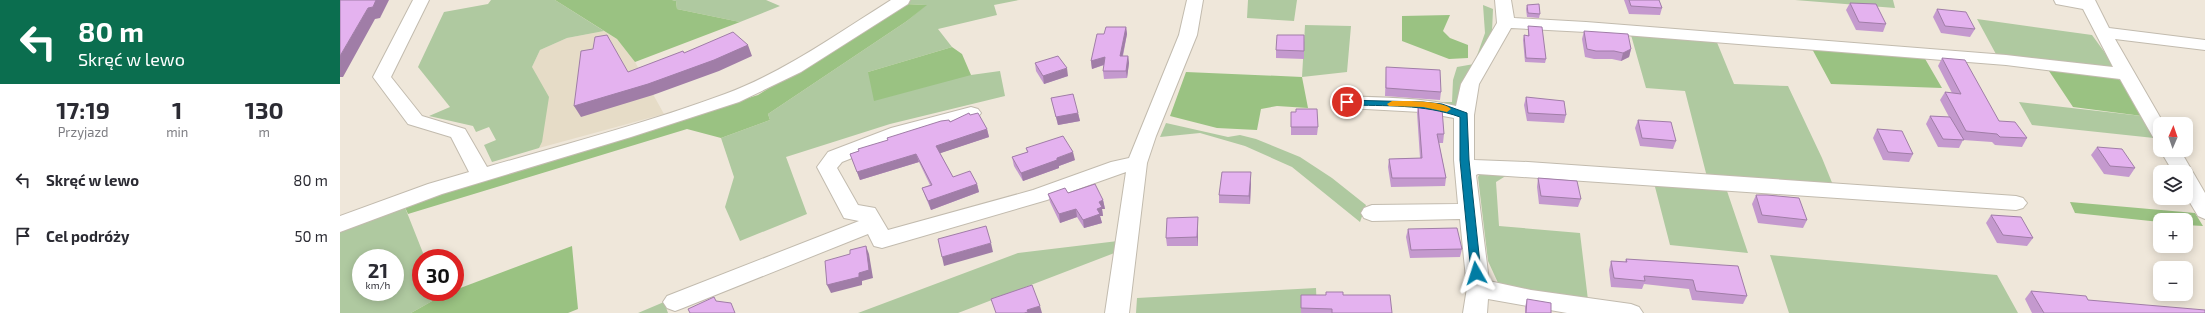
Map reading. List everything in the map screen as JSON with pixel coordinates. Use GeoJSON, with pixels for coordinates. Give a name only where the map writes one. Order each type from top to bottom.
{"type":"FeatureCollection","features":[{"type":"Feature","properties":{"kind":"street"},"geometry":{"type":"LineString","coordinates":[[421,0],[382,77],[415,120],[458,133],[481,175]]}},
{"type":"Feature","properties":{"kind":"street"},"geometry":{"type":"LineString","coordinates":[[340,224],[388,205],[481,175],[689,112],[758,87],[795,68],[902,0]]}},
{"type":"Feature","properties":{"kind":"street"},"geometry":{"type":"LineString","coordinates":[[1117,313],[1137,163],[1146,136],[1188,35],[1195,0]]}},
{"type":"Feature","properties":{"kind":"street"},"geometry":{"type":"LineString","coordinates":[[1475,313],[1478,288],[1466,172],[1464,115],[1470,84],[1506,23],[1503,0]]}},
{"type":"Feature","properties":{"kind":"street"},"geometry":{"type":"LineString","coordinates":[[2062,0],[2087,2],[2102,32],[2153,121]]}},
{"type":"Feature","properties":{"kind":"street"},"geometry":{"type":"LineString","coordinates":[[1506,23],[1586,27],[2006,60],[2126,74]]}},
{"type":"Feature","properties":{"kind":"street"},"geometry":{"type":"LineString","coordinates":[[2102,32],[2205,45]]}},
{"type":"Feature","properties":{"kind":"street"},"geometry":{"type":"LineString","coordinates":[[1347,102],[1442,107],[1464,115]]}},
{"type":"Feature","properties":{"kind":"street"},"geometry":{"type":"LineString","coordinates":[[971,113],[898,132],[834,156],[827,167],[852,213],[867,213],[874,223],[882,240],[1040,195],[1118,167],[1137,163]]}},
{"type":"Feature","properties":{"kind":"street"},"geometry":{"type":"LineString","coordinates":[[1466,172],[1474,167],[1528,169],[2016,203]]}},
{"type":"Feature","properties":{"kind":"street"},"geometry":{"type":"LineString","coordinates":[[2193,190],[2205,211]]}},
{"type":"Feature","properties":{"kind":"street"},"geometry":{"type":"LineString","coordinates":[[1372,213],[1470,211]]}},
{"type":"Feature","properties":{"kind":"street"},"geometry":{"type":"LineString","coordinates":[[675,302],[874,223]]}},
{"type":"Feature","properties":{"kind":"street"},"geometry":{"type":"LineString","coordinates":[[1478,288],[1531,299],[1631,313]]}},
{"type":"Feature","properties":{"kind":"shaded area"},"geometry":{"type":"Polygon","coordinates":[[[604,31],[617,39],[635,62],[664,114],[539,148],[542,142],[532,67],[540,50],[567,38],[604,31]]]}},
{"type":"Feature","properties":{"kind":"green space"},"geometry":{"type":"Polygon","coordinates":[[[491,0],[555,0],[604,31],[567,38],[540,50],[532,67],[549,97],[542,142],[539,148],[492,162],[484,145],[496,140],[489,127],[476,132],[473,126],[429,116],[450,107],[418,67],[444,12],[488,4],[491,0]]]}},
{"type":"Feature","properties":{"kind":"green space"},"geometry":{"type":"Polygon","coordinates":[[[555,0],[672,0],[676,1],[677,9],[740,22],[635,62],[617,39],[555,0]]]}},
{"type":"Feature","properties":{"kind":"green space"},"geometry":{"type":"Polygon","coordinates":[[[672,0],[766,0],[780,6],[740,22],[677,9],[676,1],[672,0]]]}},
{"type":"Feature","properties":{"kind":"green space"},"geometry":{"type":"Polygon","coordinates":[[[911,0],[1019,0],[994,5],[997,15],[938,29],[952,47],[868,72],[971,75],[1000,71],[1005,96],[890,124],[786,157],[807,214],[740,241],[725,207],[734,177],[721,138],[770,120],[768,114],[907,21],[926,5],[905,4],[911,0]]]}},
{"type":"Feature","properties":{"kind":"green space"},"geometry":{"type":"Polygon","coordinates":[[[1248,0],[1297,0],[1294,21],[1247,18],[1248,0]]]}},
{"type":"Feature","properties":{"kind":"green space"},"geometry":{"type":"Polygon","coordinates":[[[1795,0],[1893,0],[1895,8],[1795,0]]]}},
{"type":"Feature","properties":{"kind":"green space"},"geometry":{"type":"Polygon","coordinates":[[[905,4],[927,5],[907,21],[768,114],[770,120],[721,138],[687,129],[408,214],[404,205],[758,95],[905,4]]]}},
{"type":"Feature","properties":{"kind":"green space"},"geometry":{"type":"Polygon","coordinates":[[[1483,5],[1493,9],[1492,32],[1459,104],[1454,106],[1436,104],[1436,102],[1452,102],[1453,80],[1457,67],[1474,64],[1485,33],[1483,5]]]}},
{"type":"Feature","properties":{"kind":"green space"},"geometry":{"type":"Polygon","coordinates":[[[1450,15],[1443,31],[1450,38],[1468,45],[1468,58],[1449,59],[1402,41],[1402,16],[1450,15]]]}},
{"type":"Feature","properties":{"kind":"green space"},"geometry":{"type":"Polygon","coordinates":[[[1977,19],[2092,35],[2116,68],[1997,56],[1977,19]]]}},
{"type":"Feature","properties":{"kind":"green space"},"geometry":{"type":"Polygon","coordinates":[[[1305,25],[1351,26],[1347,72],[1302,77],[1305,25]]]}},
{"type":"Feature","properties":{"kind":"green space"},"geometry":{"type":"Polygon","coordinates":[[[1631,35],[1716,40],[1734,84],[1788,86],[1833,185],[1707,177],[1685,91],[1646,88],[1631,35]]]}},
{"type":"Feature","properties":{"kind":"green space"},"geometry":{"type":"Polygon","coordinates":[[[952,47],[962,54],[971,75],[874,101],[868,72],[952,47]]]}},
{"type":"Feature","properties":{"kind":"green space"},"geometry":{"type":"Polygon","coordinates":[[[1811,47],[1924,57],[1942,88],[1831,84],[1811,47]]]}},
{"type":"Feature","properties":{"kind":"green space"},"geometry":{"type":"Polygon","coordinates":[[[2047,68],[2115,77],[2121,81],[2142,116],[2073,107],[2047,68]]]}},
{"type":"Feature","properties":{"kind":"green space"},"geometry":{"type":"Polygon","coordinates":[[[1186,72],[1302,77],[1308,108],[1277,106],[1261,109],[1257,130],[1217,128],[1170,116],[1186,72]]]}},
{"type":"Feature","properties":{"kind":"green space"},"geometry":{"type":"Polygon","coordinates":[[[2019,102],[2142,116],[2153,138],[2032,125],[2019,102]]]}},
{"type":"Feature","properties":{"kind":"green space"},"geometry":{"type":"Polygon","coordinates":[[[1166,123],[1228,137],[1240,135],[1256,139],[1300,157],[1332,178],[1366,205],[1360,222],[1292,167],[1245,146],[1200,133],[1160,137],[1166,123]]]}},
{"type":"Feature","properties":{"kind":"green space"},"geometry":{"type":"Polygon","coordinates":[[[1512,172],[1496,182],[1499,226],[1580,233],[1588,300],[1499,285],[1488,261],[1478,177],[1480,174],[1512,172]]]}},
{"type":"Feature","properties":{"kind":"green space"},"geometry":{"type":"Polygon","coordinates":[[[1654,183],[1726,188],[1748,253],[1670,245],[1654,183]]]}},
{"type":"Feature","properties":{"kind":"green space"},"geometry":{"type":"Polygon","coordinates":[[[2070,202],[2195,213],[2203,226],[2193,225],[2193,213],[2153,213],[2153,221],[2075,213],[2070,202]]]}},
{"type":"Feature","properties":{"kind":"green space"},"geometry":{"type":"Polygon","coordinates":[[[404,205],[421,249],[412,249],[412,301],[432,301],[411,313],[340,313],[340,230],[404,205]]]}},
{"type":"Feature","properties":{"kind":"green space"},"geometry":{"type":"Polygon","coordinates":[[[1118,241],[1117,252],[958,313],[858,313],[1018,253],[1118,241]]]}},
{"type":"Feature","properties":{"kind":"green space"},"geometry":{"type":"Polygon","coordinates":[[[572,246],[578,309],[568,313],[411,313],[432,301],[464,301],[464,287],[572,246]]]}},
{"type":"Feature","properties":{"kind":"green space"},"geometry":{"type":"Polygon","coordinates":[[[1770,255],[1997,275],[2018,313],[1789,313],[1770,255]]]}},
{"type":"Feature","properties":{"kind":"green space"},"geometry":{"type":"Polygon","coordinates":[[[1316,288],[1317,313],[1136,313],[1137,298],[1316,288]]]}},
{"type":"Feature","properties":{"kind":"green space"},"geometry":{"type":"Polygon","coordinates":[[[664,302],[668,313],[638,313],[664,302]]]}},
{"type":"Feature","properties":{"kind":"building"},"geometry":{"type":"Polygon","coordinates":[[[340,0],[376,0],[373,7],[368,8],[340,56],[340,0]]]}},
{"type":"Feature","properties":{"kind":"building"},"geometry":{"type":"Polygon","coordinates":[[[1629,0],[1659,0],[1662,8],[1631,6],[1629,0]]]}},
{"type":"Feature","properties":{"kind":"building"},"geometry":{"type":"Polygon","coordinates":[[[1850,3],[1876,4],[1886,24],[1859,22],[1850,3]]]}},
{"type":"Feature","properties":{"kind":"building"},"geometry":{"type":"Polygon","coordinates":[[[1539,4],[1540,14],[1528,13],[1527,5],[1539,4]]]}},
{"type":"Feature","properties":{"kind":"building"},"geometry":{"type":"Polygon","coordinates":[[[1937,9],[1966,12],[1975,29],[1945,26],[1937,9]]]}},
{"type":"Feature","properties":{"kind":"building"},"geometry":{"type":"Polygon","coordinates":[[[1528,26],[1542,27],[1546,59],[1526,58],[1524,35],[1529,36],[1528,26]]]}},
{"type":"Feature","properties":{"kind":"building"},"geometry":{"type":"Polygon","coordinates":[[[1106,27],[1126,27],[1120,56],[1128,56],[1126,71],[1103,71],[1105,57],[1091,61],[1097,34],[1104,34],[1106,27]]]}},
{"type":"Feature","properties":{"kind":"building"},"geometry":{"type":"Polygon","coordinates":[[[1584,31],[1628,34],[1631,49],[1623,53],[1587,49],[1584,31]]]}},
{"type":"Feature","properties":{"kind":"building"},"geometry":{"type":"Polygon","coordinates":[[[733,32],[748,45],[714,60],[648,84],[574,106],[581,51],[593,49],[595,37],[607,35],[628,72],[683,51],[684,53],[733,32]]]}},
{"type":"Feature","properties":{"kind":"building"},"geometry":{"type":"Polygon","coordinates":[[[1277,35],[1304,35],[1304,51],[1276,50],[1277,35]]]}},
{"type":"Feature","properties":{"kind":"building"},"geometry":{"type":"Polygon","coordinates":[[[1058,56],[1067,68],[1043,76],[1035,63],[1058,56]]]}},
{"type":"Feature","properties":{"kind":"building"},"geometry":{"type":"Polygon","coordinates":[[[1942,58],[1965,60],[1999,121],[2015,122],[2027,138],[2000,137],[1997,134],[1966,131],[1945,92],[1961,94],[1942,58]]]}},
{"type":"Feature","properties":{"kind":"building"},"geometry":{"type":"Polygon","coordinates":[[[1386,67],[1440,70],[1441,92],[1386,88],[1386,67]]]}},
{"type":"Feature","properties":{"kind":"building"},"geometry":{"type":"Polygon","coordinates":[[[1073,94],[1078,113],[1056,117],[1051,98],[1073,94]]]}},
{"type":"Feature","properties":{"kind":"building"},"geometry":{"type":"Polygon","coordinates":[[[1526,97],[1564,101],[1566,115],[1528,113],[1526,97]]]}},
{"type":"Feature","properties":{"kind":"building"},"geometry":{"type":"Polygon","coordinates":[[[1418,105],[1442,109],[1444,134],[1437,134],[1446,178],[1392,178],[1389,159],[1422,158],[1418,105]]]}},
{"type":"Feature","properties":{"kind":"building"},"geometry":{"type":"Polygon","coordinates":[[[1296,109],[1317,109],[1318,127],[1291,127],[1291,112],[1296,112],[1296,109]]]}},
{"type":"Feature","properties":{"kind":"building"},"geometry":{"type":"Polygon","coordinates":[[[969,113],[970,115],[978,113],[987,129],[936,146],[953,177],[970,171],[977,184],[928,201],[922,188],[932,185],[916,154],[857,172],[850,154],[859,151],[858,149],[941,121],[949,120],[950,122],[969,113]]]}},
{"type":"Feature","properties":{"kind":"building"},"geometry":{"type":"Polygon","coordinates":[[[1930,116],[1950,117],[1964,140],[1943,139],[1930,116]]]}},
{"type":"Feature","properties":{"kind":"building"},"geometry":{"type":"Polygon","coordinates":[[[1638,120],[1671,122],[1676,141],[1642,138],[1638,120]]]}},
{"type":"Feature","properties":{"kind":"building"},"geometry":{"type":"Polygon","coordinates":[[[1877,129],[1902,131],[1913,154],[1888,152],[1877,129]]]}},
{"type":"Feature","properties":{"kind":"building"},"geometry":{"type":"Polygon","coordinates":[[[1063,136],[1073,152],[1057,158],[1057,160],[1021,173],[1012,157],[1028,152],[1026,148],[1063,136]]]}},
{"type":"Feature","properties":{"kind":"building"},"geometry":{"type":"Polygon","coordinates":[[[2097,147],[2122,149],[2135,168],[2110,166],[2097,147]]]}},
{"type":"Feature","properties":{"kind":"building"},"geometry":{"type":"Polygon","coordinates":[[[1222,172],[1251,172],[1249,196],[1219,195],[1222,172]]]}},
{"type":"Feature","properties":{"kind":"building"},"geometry":{"type":"Polygon","coordinates":[[[1538,178],[1577,181],[1581,199],[1541,196],[1538,178]]]}},
{"type":"Feature","properties":{"kind":"building"},"geometry":{"type":"Polygon","coordinates":[[[1095,184],[1103,200],[1099,202],[1102,207],[1097,209],[1100,214],[1083,220],[1076,209],[1059,214],[1048,194],[1065,188],[1068,193],[1095,184]]]}},
{"type":"Feature","properties":{"kind":"building"},"geometry":{"type":"Polygon","coordinates":[[[1756,195],[1799,198],[1807,220],[1762,215],[1756,195]]]}},
{"type":"Feature","properties":{"kind":"building"},"geometry":{"type":"Polygon","coordinates":[[[1991,215],[2021,217],[2033,238],[2003,235],[1991,215]]]}},
{"type":"Feature","properties":{"kind":"building"},"geometry":{"type":"Polygon","coordinates":[[[1198,217],[1197,237],[1166,238],[1167,218],[1198,217]]]}},
{"type":"Feature","properties":{"kind":"building"},"geometry":{"type":"Polygon","coordinates":[[[986,226],[991,243],[942,257],[938,239],[986,226]]]}},
{"type":"Feature","properties":{"kind":"building"},"geometry":{"type":"Polygon","coordinates":[[[1457,228],[1462,249],[1411,250],[1408,229],[1457,228]]]}},
{"type":"Feature","properties":{"kind":"building"},"geometry":{"type":"Polygon","coordinates":[[[866,246],[869,270],[859,273],[859,277],[827,285],[825,261],[850,254],[850,250],[866,246]]]}},
{"type":"Feature","properties":{"kind":"building"},"geometry":{"type":"Polygon","coordinates":[[[1626,259],[1738,266],[1747,296],[1696,291],[1693,280],[1644,276],[1645,281],[1614,278],[1611,261],[1627,262],[1626,259]]]}},
{"type":"Feature","properties":{"kind":"building"},"geometry":{"type":"Polygon","coordinates":[[[1032,285],[1040,306],[1027,310],[1028,312],[1024,313],[996,313],[991,299],[1032,285]]]}},
{"type":"Feature","properties":{"kind":"building"},"geometry":{"type":"Polygon","coordinates":[[[2031,291],[2086,296],[2088,300],[2205,310],[2205,313],[2044,313],[2031,291]]]}},
{"type":"Feature","properties":{"kind":"building"},"geometry":{"type":"Polygon","coordinates":[[[1326,292],[1343,292],[1343,295],[1390,295],[1392,313],[1332,313],[1332,309],[1301,308],[1301,295],[1326,295],[1326,292]]]}},
{"type":"Feature","properties":{"kind":"building"},"geometry":{"type":"Polygon","coordinates":[[[714,297],[716,301],[731,303],[735,313],[690,313],[688,309],[714,297]]]}},
{"type":"Feature","properties":{"kind":"building"},"geometry":{"type":"Polygon","coordinates":[[[1527,299],[1551,303],[1551,313],[1526,313],[1527,299]]]}},
{"type":"Feature","properties":{"kind":"slow traffic"},"geometry":{"type":"LineString","coordinates":[[1392,104],[1423,105],[1447,109]]}},
{"type":"Feature","properties":{"kind":"route"},"geometry":{"type":"LineString","coordinates":[[1347,102],[1442,107],[1464,115],[1464,160],[1476,273]]}}]}
